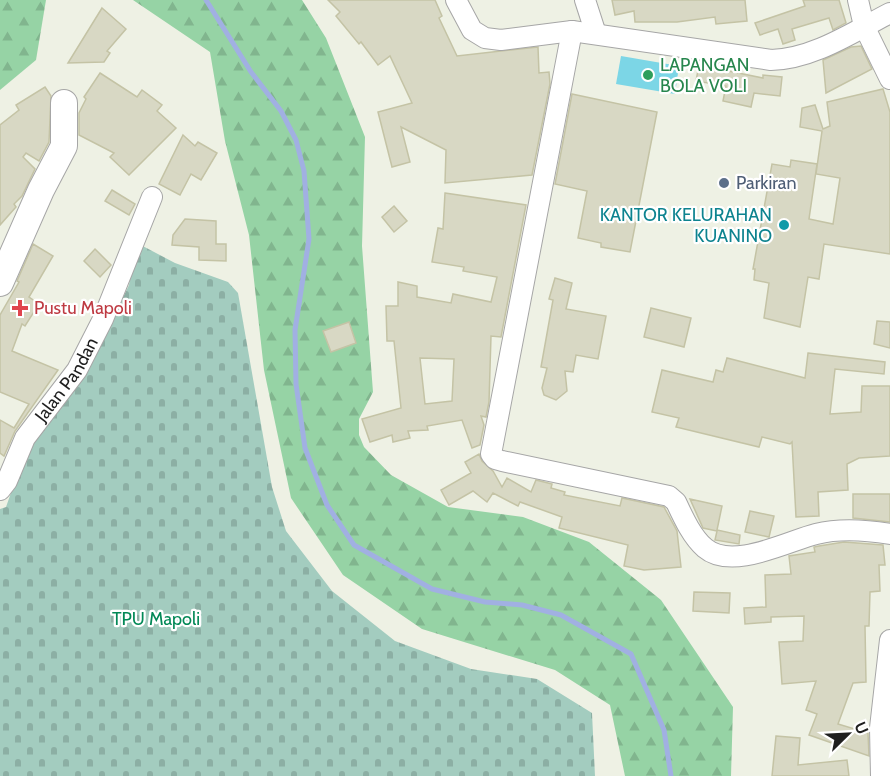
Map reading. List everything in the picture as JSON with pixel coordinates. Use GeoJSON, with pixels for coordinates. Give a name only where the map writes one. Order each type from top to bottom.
{"type":"FeatureCollection","features":[{"type":"Feature","properties":{"kind":"street"},"geometry":{"type":"LineString","coordinates":[[456,0],[472,30],[485,38],[501,40],[572,31],[771,60],[792,59],[890,13]]}},
{"type":"Feature","properties":{"kind":"street"},"geometry":{"type":"LineString","coordinates":[[585,0],[596,34]]}},
{"type":"Feature","properties":{"kind":"street"},"geometry":{"type":"LineString","coordinates":[[858,0],[864,26],[890,79]]}},
{"type":"Feature","properties":{"kind":"street"},"geometry":{"type":"LineString","coordinates":[[572,31],[491,454],[502,462],[669,496],[676,501],[696,537],[706,549],[720,556],[765,551],[816,534],[862,530],[890,534]]}},
{"type":"Feature","properties":{"kind":"street"},"geometry":{"type":"LineString","coordinates":[[0,283],[41,190],[64,146],[64,103]]}},
{"type":"Feature","properties":{"kind":"street","name":"Jalan Pandan"},"geometry":{"type":"LineString","coordinates":[[0,490],[7,481],[25,438],[77,370],[104,319],[152,197]]}},
{"type":"Feature","properties":{"kind":"street"},"geometry":{"type":"LineString","coordinates":[[881,776],[880,728],[890,640]]}},
{"type":"Feature","properties":{"kind":"green space"},"geometry":{"type":"Polygon","coordinates":[[[0,0],[46,0],[36,60],[0,90],[0,0]]]}},
{"type":"Feature","properties":{"kind":"green space"},"geometry":{"type":"Polygon","coordinates":[[[133,0],[302,0],[326,38],[365,137],[362,246],[373,392],[359,419],[359,435],[364,447],[391,475],[448,507],[523,517],[589,542],[661,600],[733,707],[731,776],[625,776],[610,705],[555,670],[422,629],[343,575],[291,498],[264,370],[249,235],[225,141],[210,52],[133,0]]]}},
{"type":"Feature","properties":{"kind":"green space","name":"TPU Mapoli"},"geometry":{"type":"Polygon","coordinates":[[[137,243],[175,263],[228,282],[238,293],[272,487],[286,531],[332,591],[395,641],[471,669],[537,679],[592,713],[595,776],[0,776],[0,509],[6,507],[25,453],[114,316],[129,285],[137,243]]]}},
{"type":"Feature","properties":{"kind":"shaded area","name":"LAPANGAN BOLA VOLI"},"geometry":{"type":"Polygon","coordinates":[[[621,56],[679,66],[675,94],[616,84],[621,56]]]}},
{"type":"Feature","properties":{"kind":"building"},"geometry":{"type":"Polygon","coordinates":[[[328,0],[435,0],[442,16],[439,18],[457,56],[538,47],[539,73],[549,72],[550,84],[532,175],[445,183],[446,150],[401,127],[410,162],[392,167],[378,112],[412,103],[390,56],[378,65],[361,42],[359,44],[336,16],[340,12],[328,0]]]}},
{"type":"Feature","properties":{"kind":"building"},"geometry":{"type":"Polygon","coordinates":[[[612,0],[745,0],[747,21],[716,24],[715,17],[677,22],[635,22],[634,11],[615,15],[612,0]]]}},
{"type":"Feature","properties":{"kind":"building"},"geometry":{"type":"Polygon","coordinates":[[[803,0],[839,0],[846,23],[833,30],[829,18],[792,29],[795,40],[783,44],[778,29],[760,35],[755,23],[805,6],[803,0]]]}},
{"type":"Feature","properties":{"kind":"building"},"geometry":{"type":"Polygon","coordinates":[[[102,8],[126,29],[107,51],[110,53],[104,62],[68,63],[102,8]]]}},
{"type":"Feature","properties":{"kind":"building"},"geometry":{"type":"Polygon","coordinates":[[[861,46],[872,69],[826,93],[823,60],[851,47],[861,46]]]}},
{"type":"Feature","properties":{"kind":"building"},"geometry":{"type":"Polygon","coordinates":[[[699,65],[763,78],[763,75],[782,77],[780,96],[754,93],[751,107],[723,101],[726,86],[696,81],[699,65]]]}},
{"type":"Feature","properties":{"kind":"building"},"geometry":{"type":"Polygon","coordinates":[[[100,73],[137,97],[142,90],[162,105],[157,111],[176,128],[129,175],[110,157],[114,153],[79,135],[79,113],[86,99],[84,97],[100,73]]]}},
{"type":"Feature","properties":{"kind":"building"},"geometry":{"type":"Polygon","coordinates":[[[45,87],[51,96],[49,142],[39,161],[26,153],[23,157],[35,169],[22,196],[14,204],[16,207],[0,225],[0,125],[19,110],[16,105],[45,87]]]}},
{"type":"Feature","properties":{"kind":"building"},"geometry":{"type":"Polygon","coordinates":[[[883,89],[890,112],[890,254],[824,244],[819,279],[808,277],[800,327],[764,318],[769,283],[754,280],[755,269],[753,269],[772,164],[790,167],[791,160],[817,164],[809,219],[833,224],[840,178],[816,174],[822,131],[800,127],[802,108],[815,105],[823,129],[830,126],[827,102],[883,89]]]}},
{"type":"Feature","properties":{"kind":"building"},"geometry":{"type":"Polygon","coordinates":[[[572,94],[657,112],[630,252],[601,247],[601,243],[578,238],[587,191],[555,184],[572,94]]]}},
{"type":"Feature","properties":{"kind":"building"},"geometry":{"type":"Polygon","coordinates":[[[183,135],[195,146],[198,142],[217,153],[201,180],[191,174],[180,195],[159,184],[183,135]]]}},
{"type":"Feature","properties":{"kind":"building"},"geometry":{"type":"Polygon","coordinates":[[[112,190],[135,204],[129,215],[105,201],[112,190]]]}},
{"type":"Feature","properties":{"kind":"building"},"geometry":{"type":"Polygon","coordinates":[[[445,193],[526,205],[501,337],[491,336],[489,402],[486,417],[481,416],[484,425],[480,445],[472,448],[462,420],[427,426],[428,430],[408,431],[410,438],[393,442],[392,435],[370,442],[362,419],[401,408],[394,341],[387,341],[386,306],[398,306],[398,282],[417,286],[417,297],[451,303],[453,294],[491,302],[497,277],[463,271],[464,267],[432,262],[438,228],[443,229],[445,193]],[[420,358],[425,404],[452,401],[454,359],[420,358]]]}},
{"type":"Feature","properties":{"kind":"building"},"geometry":{"type":"Polygon","coordinates":[[[394,206],[407,221],[394,232],[382,217],[394,206]]]}},
{"type":"Feature","properties":{"kind":"building"},"geometry":{"type":"Polygon","coordinates":[[[185,219],[216,221],[216,244],[226,244],[226,261],[199,260],[199,247],[172,245],[173,235],[185,219]]]}},
{"type":"Feature","properties":{"kind":"building"},"geometry":{"type":"Polygon","coordinates":[[[33,244],[53,256],[29,297],[39,304],[25,326],[22,324],[12,351],[58,370],[15,431],[4,456],[0,453],[0,420],[14,428],[29,404],[0,392],[0,315],[19,282],[17,281],[33,244]]]}},
{"type":"Feature","properties":{"kind":"building"},"geometry":{"type":"Polygon","coordinates":[[[95,249],[111,265],[100,277],[84,261],[95,249]]]}},
{"type":"Feature","properties":{"kind":"building"},"geometry":{"type":"Polygon","coordinates":[[[555,278],[572,283],[566,309],[606,316],[598,359],[576,355],[573,372],[565,371],[567,391],[556,400],[544,395],[542,388],[547,368],[541,367],[553,300],[549,299],[555,278]]]}},
{"type":"Feature","properties":{"kind":"building"},"geometry":{"type":"Polygon","coordinates":[[[651,308],[691,318],[684,347],[644,337],[651,308]]]}},
{"type":"Feature","properties":{"kind":"building"},"geometry":{"type":"Polygon","coordinates":[[[877,321],[890,322],[890,348],[874,344],[877,321]]]}},
{"type":"Feature","properties":{"kind":"building"},"geometry":{"type":"Polygon","coordinates":[[[349,322],[356,343],[331,352],[323,331],[349,322]]]}},
{"type":"Feature","properties":{"kind":"building"},"geometry":{"type":"Polygon","coordinates":[[[808,353],[885,362],[884,374],[835,369],[830,414],[861,412],[862,386],[890,386],[890,456],[859,458],[847,464],[848,490],[818,492],[819,516],[796,517],[792,442],[790,444],[762,437],[759,447],[676,427],[679,418],[652,412],[662,370],[713,382],[716,370],[723,372],[727,358],[805,378],[808,353]]]}},
{"type":"Feature","properties":{"kind":"building"},"geometry":{"type":"Polygon","coordinates":[[[479,454],[502,487],[507,478],[531,492],[536,480],[552,484],[551,488],[565,492],[564,495],[620,506],[622,498],[664,507],[677,531],[681,567],[644,570],[624,566],[628,545],[559,528],[562,517],[520,502],[518,506],[493,493],[487,502],[473,491],[449,505],[441,490],[471,473],[465,462],[479,454]]]}},
{"type":"Feature","properties":{"kind":"building"},"geometry":{"type":"Polygon","coordinates":[[[853,494],[890,494],[890,522],[853,518],[853,494]]]}},
{"type":"Feature","properties":{"kind":"building"},"geometry":{"type":"Polygon","coordinates":[[[690,499],[722,506],[717,530],[740,535],[739,544],[715,540],[717,531],[703,528],[690,499]]]}},
{"type":"Feature","properties":{"kind":"building"},"geometry":{"type":"Polygon","coordinates":[[[750,511],[774,516],[769,537],[745,532],[750,511]]]}},
{"type":"Feature","properties":{"kind":"building"},"geometry":{"type":"Polygon","coordinates":[[[844,542],[883,545],[885,565],[879,565],[880,591],[870,592],[869,626],[865,626],[866,682],[853,683],[838,724],[868,733],[869,756],[809,735],[817,714],[806,710],[816,681],[782,684],[779,642],[803,641],[804,616],[771,617],[771,622],[745,624],[744,608],[766,607],[765,575],[791,574],[789,556],[815,552],[814,547],[844,542]]]}},
{"type":"Feature","properties":{"kind":"building"},"geometry":{"type":"Polygon","coordinates":[[[694,592],[730,593],[729,613],[693,611],[694,592]]]}},
{"type":"Feature","properties":{"kind":"building"},"geometry":{"type":"Polygon","coordinates":[[[776,736],[800,738],[798,765],[847,760],[849,776],[772,776],[776,736]]]}},
{"type":"Feature","properties":{"kind":"waterway"},"geometry":{"type":"LineString","coordinates":[[206,0],[251,72],[281,111],[296,140],[304,171],[309,239],[295,330],[296,384],[305,448],[327,505],[354,545],[432,589],[485,602],[522,605],[561,615],[631,654],[664,730],[671,776]]}},
{"type":"Feature","properties":{"kind":"place","name":"LAPANGAN BOLA VOLI"},"geometry":{"type":"Point","coordinates":[648,75]}},
{"type":"Feature","properties":{"kind":"place","name":"Parkiran"},"geometry":{"type":"Point","coordinates":[724,183]}},
{"type":"Feature","properties":{"kind":"place","name":"KANTOR KELURAHAN KUANINO"},"geometry":{"type":"Point","coordinates":[784,225]}},
{"type":"Feature","properties":{"kind":"place","name":"Pustu Mapoli"},"geometry":{"type":"Point","coordinates":[20,308]}}]}
